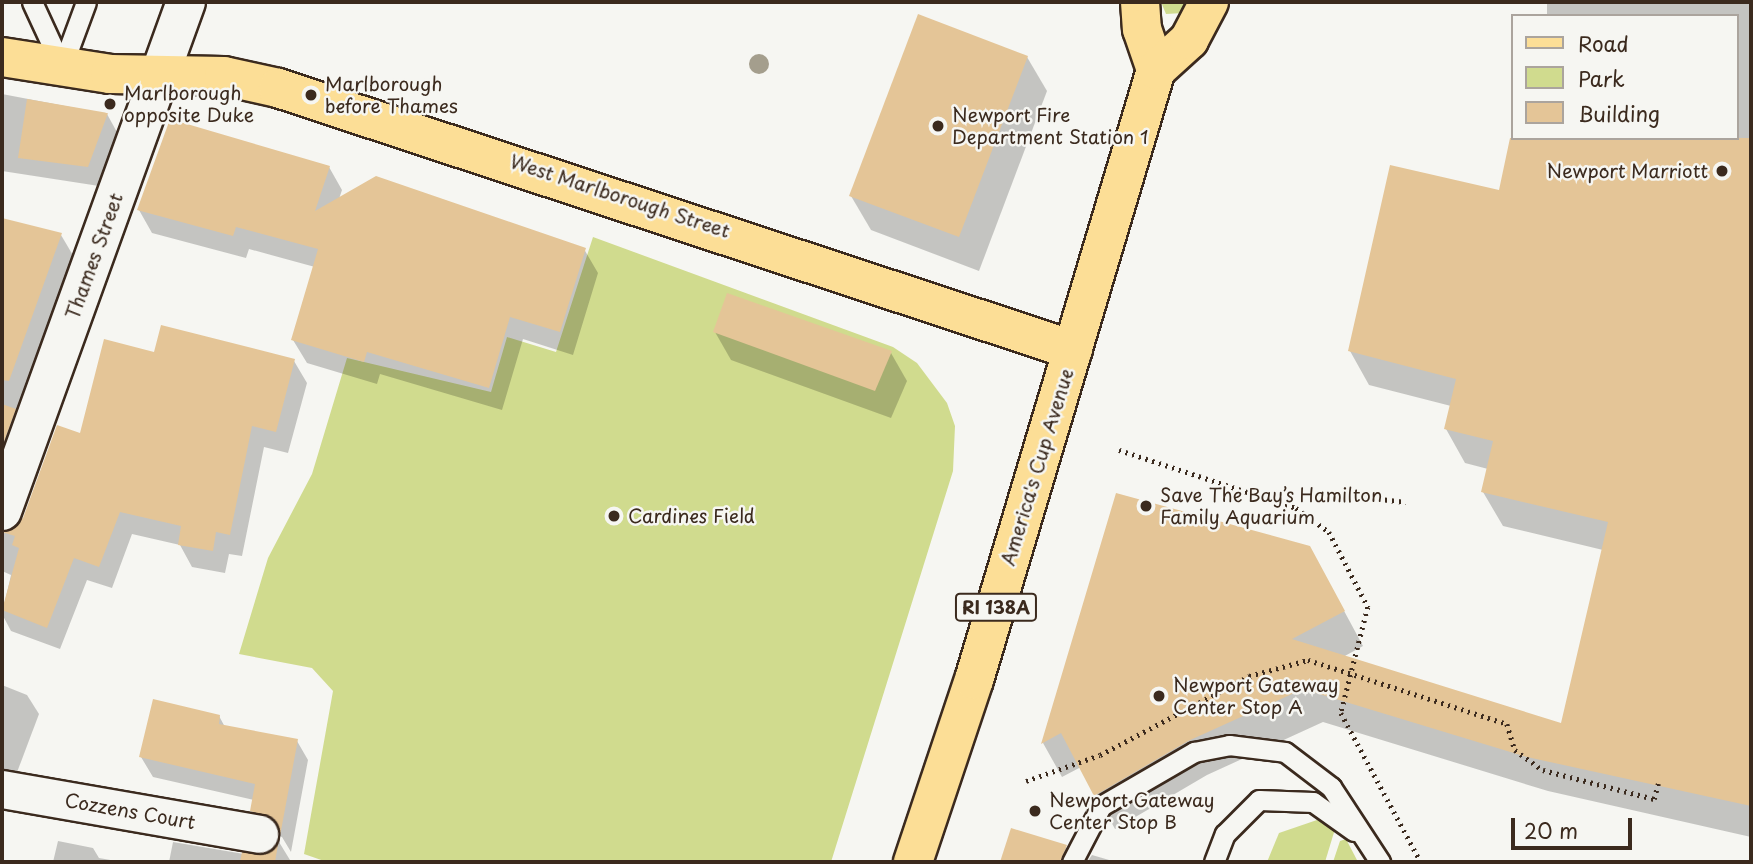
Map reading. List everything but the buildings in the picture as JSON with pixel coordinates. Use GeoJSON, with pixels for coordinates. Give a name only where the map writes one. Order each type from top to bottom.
{"type":"FeatureCollection","features":[{"type":"Feature","properties":{"kind":"main road","name":"Thames Street"},"geometry":{"type":"LineString","coordinates":[[2,511],[10,463],[186,2]]}},
{"type":"Feature","properties":{"kind":"main road"},"geometry":{"type":"LineString","coordinates":[[1140,2],[1142,29],[1156,70],[1189,40],[1209,2]]}},
{"type":"Feature","properties":{"kind":"main road","name":"West Marlborough Street"},"geometry":{"type":"LineString","coordinates":[[2,57],[62,67],[224,76],[278,88],[1073,350]]}},
{"type":"Feature","properties":{"kind":"main road","name":"America's Cup Avenue"},"geometry":{"type":"LineString","coordinates":[[913,862],[1073,350],[1156,70]]}},
{"type":"Feature","properties":{"kind":"street","name":"Cozzens Court"},"geometry":{"type":"LineString","coordinates":[[2,789],[259,834]]}},
{"type":"Feature","properties":{"kind":"lane"},"geometry":{"type":"LineString","coordinates":[[32,2],[62,67]]}},
{"type":"Feature","properties":{"kind":"lane"},"geometry":{"type":"LineString","coordinates":[[62,67],[86,2]]}},
{"type":"Feature","properties":{"kind":"lane"},"geometry":{"type":"LineString","coordinates":[[1072,862],[1101,806],[1194,752],[1229,745],[1285,752],[1331,787],[1380,862]]}},
{"type":"Feature","properties":{"kind":"lane"},"geometry":{"type":"LineString","coordinates":[[1214,862],[1225,834],[1259,800],[1313,802],[1367,840]]}},
{"type":"Feature","properties":{"kind":"path"},"geometry":{"type":"LineString","coordinates":[[1119,450],[1320,521],[1368,607],[1354,674],[1341,713],[1421,862]]}},
{"type":"Feature","properties":{"kind":"path"},"geometry":{"type":"LineString","coordinates":[[1364,497],[1405,502]]}},
{"type":"Feature","properties":{"kind":"path"},"geometry":{"type":"LineString","coordinates":[[1026,781],[1100,755],[1249,676],[1308,660],[1507,724],[1515,750],[1544,770],[1654,799],[1658,784]]}},
{"type":"Feature","properties":{"kind":"green space"},"geometry":{"type":"Polygon","coordinates":[[[1161,2],[1185,2],[1183,13],[1166,14],[1161,2]]]}},
{"type":"Feature","properties":{"kind":"green space","name":"Cardines Field"},"geometry":{"type":"Polygon","coordinates":[[[593,237],[893,347],[917,363],[947,403],[955,426],[953,471],[831,862],[327,862],[304,854],[333,691],[312,668],[239,654],[268,558],[312,474],[347,358],[491,392],[507,337],[556,352],[593,237]]]}},
{"type":"Feature","properties":{"kind":"green space"},"geometry":{"type":"Polygon","coordinates":[[[1317,820],[1335,829],[1325,862],[1267,862],[1279,833],[1317,820]]]}},
{"type":"Feature","properties":{"kind":"green space"},"geometry":{"type":"Polygon","coordinates":[[[1346,839],[1358,862],[1333,862],[1340,841],[1346,839]]]}},
{"type":"Feature","properties":{"kind":"place","name":"Marlborough before Thames"},"geometry":{"type":"Point","coordinates":[311,95]}},
{"type":"Feature","properties":{"kind":"place","name":"Marlborough opposite Duke"},"geometry":{"type":"Point","coordinates":[110,104]}},
{"type":"Feature","properties":{"kind":"place","name":"Newport Fire Department Station 1"},"geometry":{"type":"Point","coordinates":[938,126]}},
{"type":"Feature","properties":{"kind":"place","name":"Newport Marriott"},"geometry":{"type":"Point","coordinates":[1722,171]}},
{"type":"Feature","properties":{"kind":"place","name":"Save The Bay’s Hamilton Family Aquarium"},"geometry":{"type":"Point","coordinates":[1146,506]}},
{"type":"Feature","properties":{"kind":"place","name":"Cardines Field"},"geometry":{"type":"Point","coordinates":[614,516]}},
{"type":"Feature","properties":{"kind":"place","name":"Newport Gateway Center Stop A"},"geometry":{"type":"Point","coordinates":[1159,696]}},
{"type":"Feature","properties":{"kind":"place","name":"Newport Gateway Center Stop B"},"geometry":{"type":"Point","coordinates":[1035,811]}}]}
